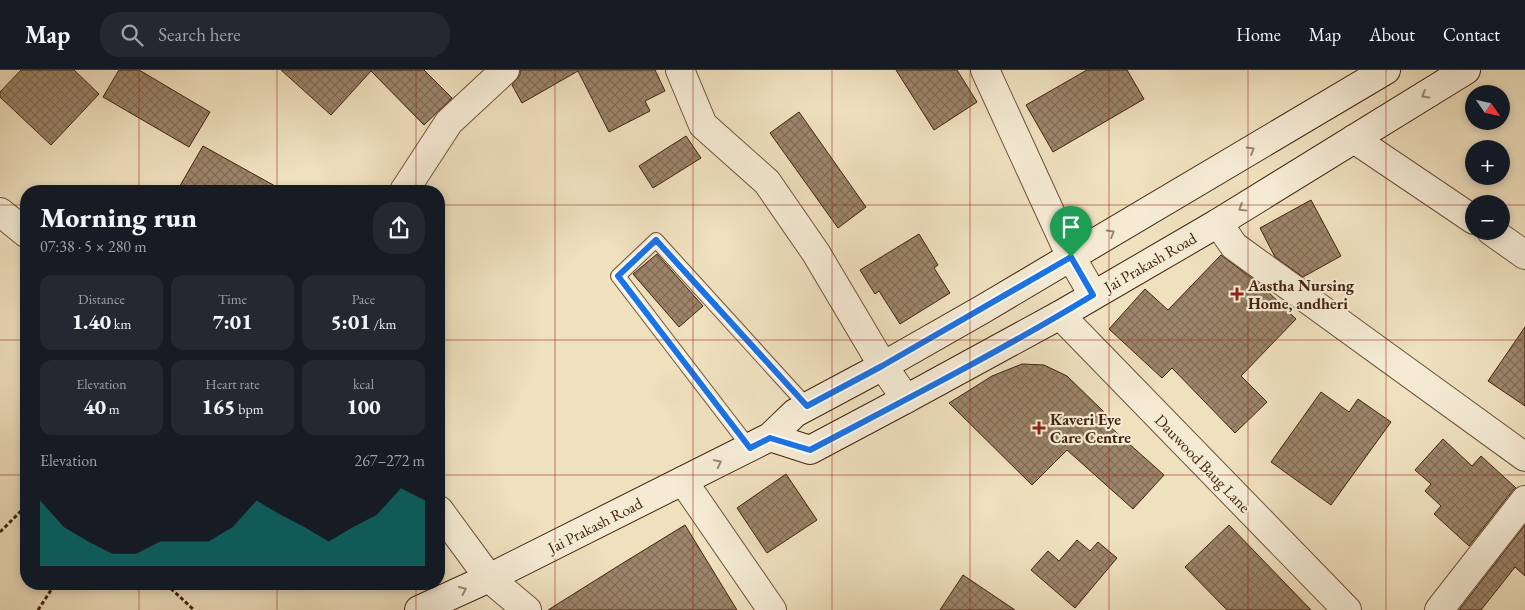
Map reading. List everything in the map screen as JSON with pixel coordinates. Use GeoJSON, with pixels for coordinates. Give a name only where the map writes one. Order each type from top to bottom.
{"type":"FeatureCollection","features":[{"type":"Feature","properties":{"kind":"street"},"geometry":{"type":"LineString","coordinates":[[408,185],[450,122],[505,70]]}},
{"type":"Feature","properties":{"kind":"street"},"geometry":{"type":"LineString","coordinates":[[680,70],[703,124],[768,182],[816,253],[882,366],[906,399]]}},
{"type":"Feature","properties":{"kind":"street"},"geometry":{"type":"LineString","coordinates":[[985,70],[1071,257],[1093,295]]}},
{"type":"Feature","properties":{"kind":"street","name":"Jai Prakash Road"},"geometry":{"type":"LineString","coordinates":[[418,610],[489,578],[760,443],[795,412],[882,366],[1071,257],[1386,70]]}},
{"type":"Feature","properties":{"kind":"street","name":"Jai Prakash Road"},"geometry":{"type":"LineString","coordinates":[[760,443],[810,450],[1060,315],[1218,223],[1466,70]]}},
{"type":"Feature","properties":{"kind":"street"},"geometry":{"type":"LineString","coordinates":[[1354,139],[1465,214]]}},
{"type":"Feature","properties":{"kind":"street"},"geometry":{"type":"LineString","coordinates":[[0,212],[20,227]]}},
{"type":"Feature","properties":{"kind":"street"},"geometry":{"type":"LineString","coordinates":[[1218,223],[1234,246],[1525,457]]}},
{"type":"Feature","properties":{"kind":"street"},"geometry":{"type":"LineString","coordinates":[[1504,240],[1525,254]]}},
{"type":"Feature","properties":{"kind":"street","name":"Dauwood Baug Lane"},"geometry":{"type":"LineString","coordinates":[[1060,315],[1347,610]]}},
{"type":"Feature","properties":{"kind":"street"},"geometry":{"type":"LineString","coordinates":[[683,481],[772,610]]}},
{"type":"Feature","properties":{"kind":"street"},"geometry":{"type":"LineString","coordinates":[[1439,610],[1525,500]]}},
{"type":"Feature","properties":{"kind":"street"},"geometry":{"type":"LineString","coordinates":[[445,518],[489,578],[527,610]]}},
{"type":"Feature","properties":{"kind":"lane"},"geometry":{"type":"LineString","coordinates":[[760,443],[618,276],[656,240],[807,406]]}},
{"type":"Feature","properties":{"kind":"path"},"geometry":{"type":"LineString","coordinates":[[0,532],[20,511]]}},
{"type":"Feature","properties":{"kind":"path"},"geometry":{"type":"LineString","coordinates":[[38,610],[52,590]]}},
{"type":"Feature","properties":{"kind":"path"},"geometry":{"type":"LineString","coordinates":[[172,590],[194,610]]}},
{"type":"Feature","properties":{"kind":"building"},"geometry":{"type":"Polygon","coordinates":[[[21,70],[74,70],[99,94],[51,145],[0,97],[0,92],[21,70]]]}},
{"type":"Feature","properties":{"kind":"building"},"geometry":{"type":"Polygon","coordinates":[[[119,70],[139,70],[210,112],[189,147],[103,97],[119,70]]]}},
{"type":"Feature","properties":{"kind":"building"},"geometry":{"type":"Polygon","coordinates":[[[281,70],[424,70],[452,98],[424,125],[371,71],[331,115],[281,70]]]}},
{"type":"Feature","properties":{"kind":"building"},"geometry":{"type":"Polygon","coordinates":[[[520,70],[655,70],[665,91],[645,101],[650,111],[609,132],[578,71],[522,103],[512,85],[520,75],[520,70]]]}},
{"type":"Feature","properties":{"kind":"building"},"geometry":{"type":"Polygon","coordinates":[[[896,70],[957,70],[977,102],[934,130],[896,70]]]}},
{"type":"Feature","properties":{"kind":"building"},"geometry":{"type":"Polygon","coordinates":[[[1087,70],[1127,70],[1144,99],[1053,152],[1026,105],[1087,70]]]}},
{"type":"Feature","properties":{"kind":"building"},"geometry":{"type":"Polygon","coordinates":[[[799,112],[866,207],[838,228],[770,133],[799,112]]]}},
{"type":"Feature","properties":{"kind":"building"},"geometry":{"type":"Polygon","coordinates":[[[686,136],[701,158],[653,188],[639,166],[686,136]]]}},
{"type":"Feature","properties":{"kind":"building"},"geometry":{"type":"Polygon","coordinates":[[[203,146],[273,185],[180,185],[203,146]]]}},
{"type":"Feature","properties":{"kind":"building"},"geometry":{"type":"Polygon","coordinates":[[[1311,200],[1341,256],[1303,277],[1275,257],[1260,228],[1311,200]]]}},
{"type":"Feature","properties":{"kind":"building"},"geometry":{"type":"Polygon","coordinates":[[[919,234],[938,265],[934,268],[950,293],[900,324],[879,291],[875,294],[860,270],[919,234]]]}},
{"type":"Feature","properties":{"kind":"building"},"geometry":{"type":"Polygon","coordinates":[[[657,254],[703,306],[679,327],[633,274],[657,254]]]}},
{"type":"Feature","properties":{"kind":"building"},"geometry":{"type":"Polygon","coordinates":[[[1221,255],[1262,286],[1296,319],[1241,376],[1267,402],[1235,433],[1172,368],[1162,378],[1109,329],[1145,289],[1168,310],[1221,255]]]}},
{"type":"Feature","properties":{"kind":"building"},"geometry":{"type":"Polygon","coordinates":[[[1525,327],[1525,406],[1488,381],[1525,327]]]}},
{"type":"Feature","properties":{"kind":"building"},"geometry":{"type":"Polygon","coordinates":[[[1022,364],[1044,365],[1067,376],[1104,412],[1099,417],[1164,475],[1133,509],[1067,450],[1032,485],[949,403],[992,376],[1022,364]]]}},
{"type":"Feature","properties":{"kind":"building"},"geometry":{"type":"Polygon","coordinates":[[[1321,392],[1349,412],[1358,399],[1391,422],[1331,505],[1271,462],[1321,392]]]}},
{"type":"Feature","properties":{"kind":"building"},"geometry":{"type":"Polygon","coordinates":[[[1443,439],[1472,466],[1481,456],[1516,488],[1469,546],[1434,514],[1441,506],[1425,491],[1431,484],[1415,470],[1443,439]]]}},
{"type":"Feature","properties":{"kind":"building"},"geometry":{"type":"Polygon","coordinates":[[[786,474],[817,520],[767,553],[737,508],[786,474]]]}},
{"type":"Feature","properties":{"kind":"building"},"geometry":{"type":"Polygon","coordinates":[[[685,525],[737,610],[548,610],[623,563],[685,525]]]}},
{"type":"Feature","properties":{"kind":"building"},"geometry":{"type":"Polygon","coordinates":[[[1229,525],[1311,610],[1227,610],[1185,567],[1229,525]]]}},
{"type":"Feature","properties":{"kind":"building"},"geometry":{"type":"Polygon","coordinates":[[[1525,525],[1525,576],[1515,567],[1481,610],[1459,610],[1525,525]]]}},
{"type":"Feature","properties":{"kind":"building"},"geometry":{"type":"Polygon","coordinates":[[[1077,540],[1090,551],[1098,542],[1117,558],[1075,608],[1031,570],[1048,551],[1059,561],[1077,540]]]}},
{"type":"Feature","properties":{"kind":"building"},"geometry":{"type":"Polygon","coordinates":[[[963,575],[1015,610],[940,610],[963,575]]]}},
{"type":"Feature","properties":{"kind":"place","name":"Aastha Nursing Home, andheri"},"geometry":{"type":"Point","coordinates":[1237,294]}},
{"type":"Feature","properties":{"kind":"place","name":"Kaveri Eye Care Centre"},"geometry":{"type":"Point","coordinates":[1039,428]}},
{"type":"Feature","properties":{"kind":"route"},"geometry":{"type":"LineString","coordinates":[[656,240],[807,406],[983,309],[1071,257],[1093,295],[1060,315],[810,450],[770,438],[750,448],[618,276],[656,240]]}}]}
